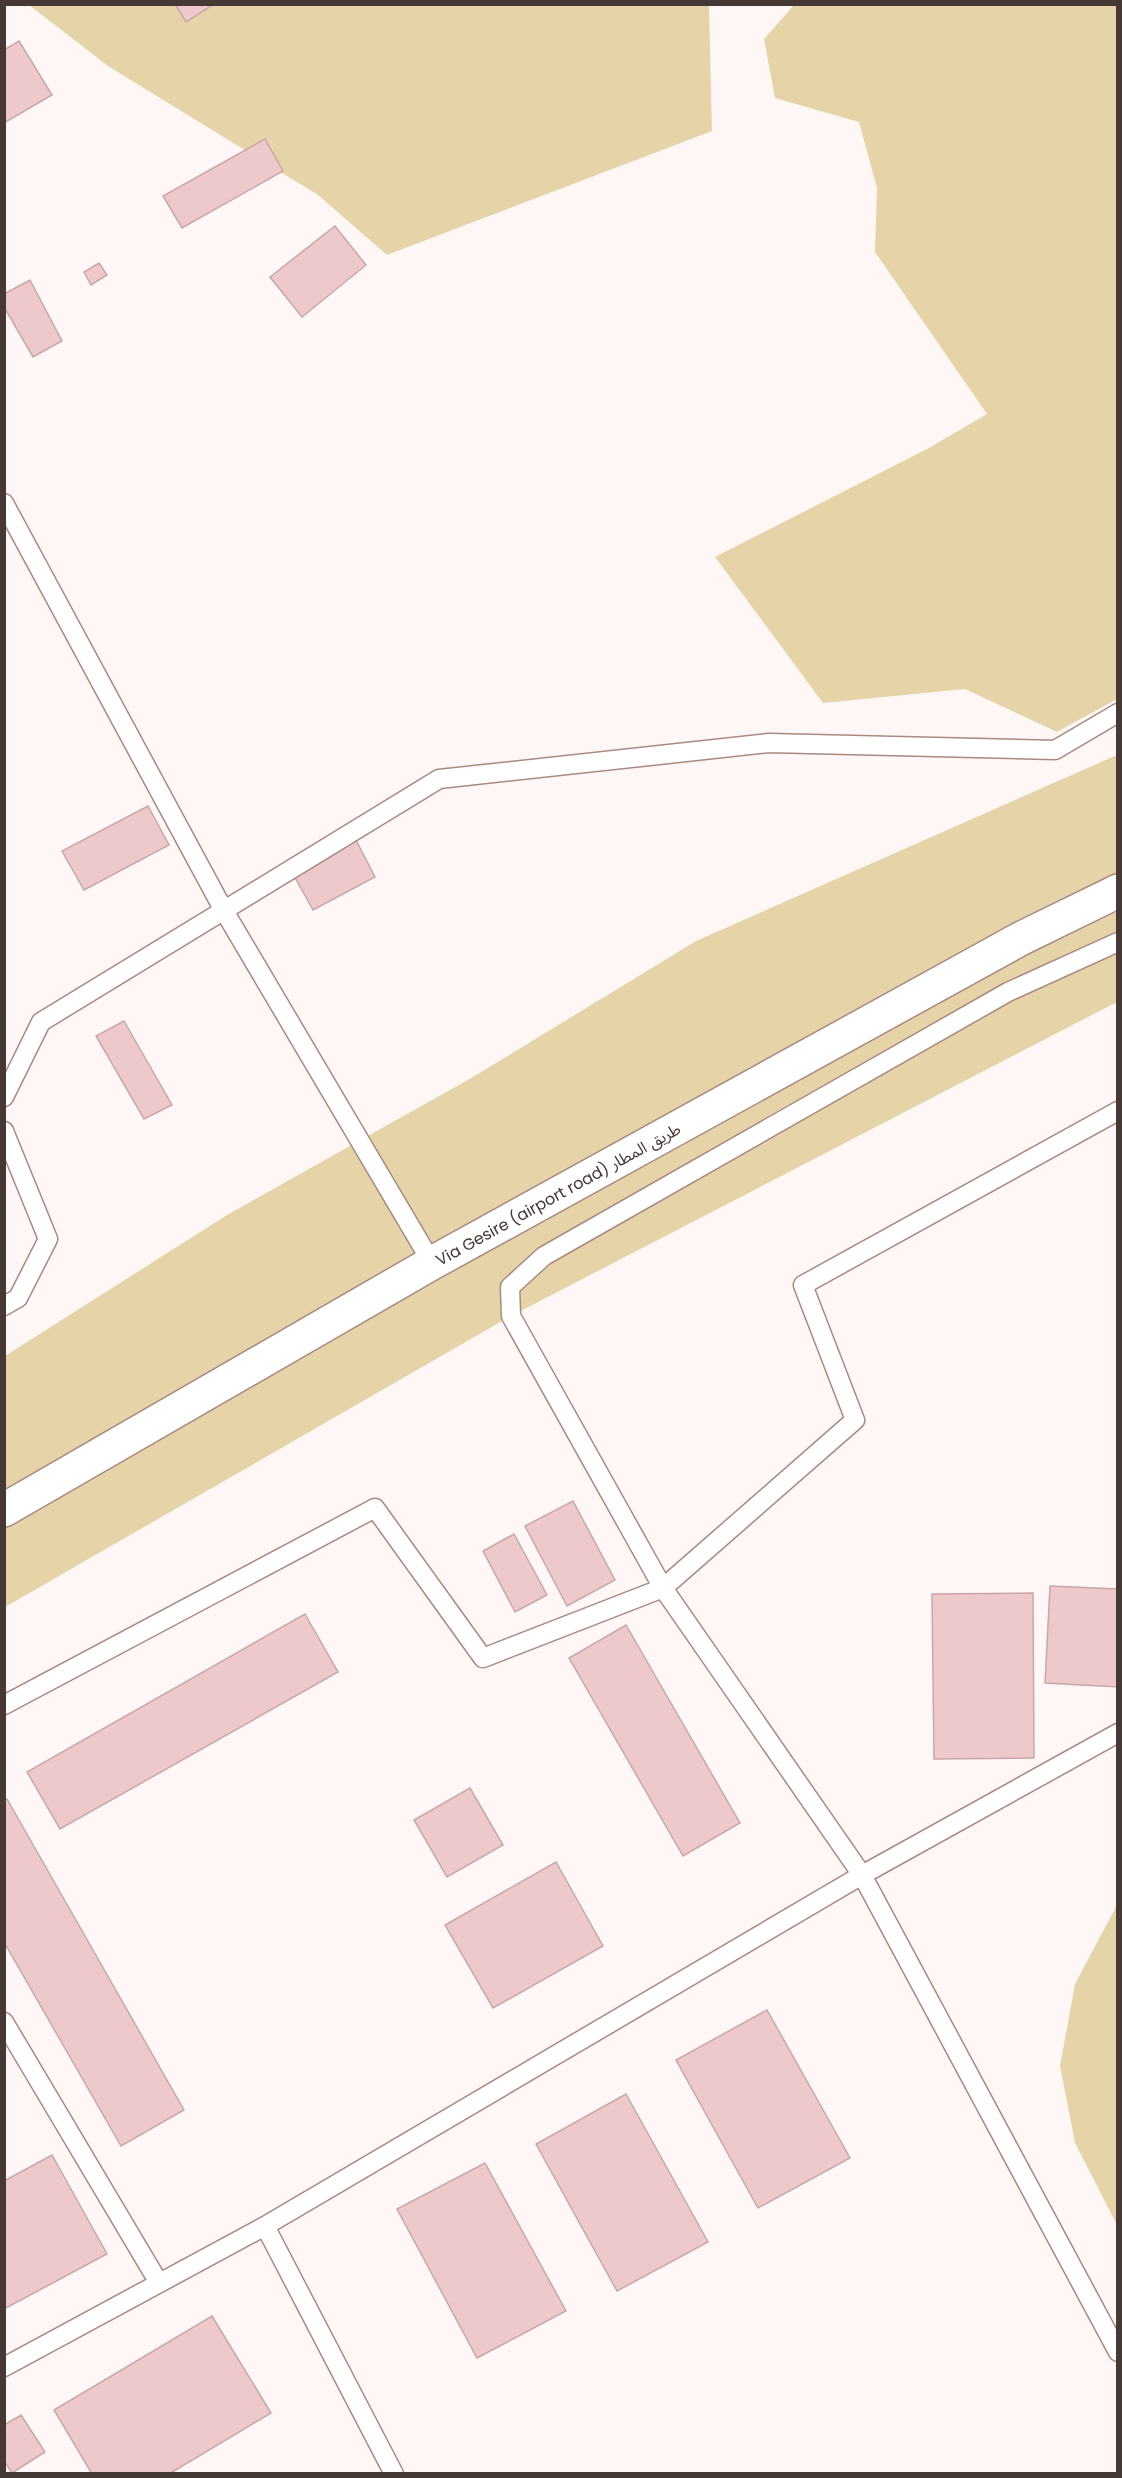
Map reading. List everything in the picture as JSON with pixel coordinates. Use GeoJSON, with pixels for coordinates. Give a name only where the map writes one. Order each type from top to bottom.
{"type":"FeatureCollection","features":[{"type":"Feature","properties":{"kind":"main road","name":"Via Gesire (airport road) طريق المطار"},"geometry":{"type":"LineString","coordinates":[[4,1510],[432,1263],[1020,939],[1118,891]]}},
{"type":"Feature","properties":{"kind":"lane"},"geometry":{"type":"LineString","coordinates":[[4,503],[223,909],[432,1263]]}},
{"type":"Feature","properties":{"kind":"lane"},"geometry":{"type":"LineString","coordinates":[[4,1096],[41,1022],[439,779],[769,742],[1055,750],[1118,713]]}},
{"type":"Feature","properties":{"kind":"lane"},"geometry":{"type":"LineString","coordinates":[[1118,942],[987,1004],[544,1256],[510,1287],[511,1316],[663,1588],[862,1875],[1118,2352]]}},
{"type":"Feature","properties":{"kind":"lane"},"geometry":{"type":"LineString","coordinates":[[4,1705],[375,1508],[483,1658],[663,1588],[855,1420],[803,1285],[1118,1111]]}},
{"type":"Feature","properties":{"kind":"lane"},"geometry":{"type":"LineString","coordinates":[[4,1131],[48,1239],[18,1298],[4,1306]]}},
{"type":"Feature","properties":{"kind":"lane"},"geometry":{"type":"LineString","coordinates":[[4,2367],[265,2226],[862,1875],[1118,1733]]}},
{"type":"Feature","properties":{"kind":"lane"},"geometry":{"type":"LineString","coordinates":[[4,2022],[159,2283]]}},
{"type":"Feature","properties":{"kind":"lane"},"geometry":{"type":"LineString","coordinates":[[265,2226],[394,2474]]}},
{"type":"Feature","properties":{"kind":"shaded area"},"geometry":{"type":"Polygon","coordinates":[[[795,4],[1117,5],[1117,699],[1057,732],[965,689],[823,703],[715,557],[927,449],[987,414],[875,252],[877,188],[859,122],[775,98],[764,39],[795,4]]]}},
{"type":"Feature","properties":{"kind":"shaded area"},"geometry":{"type":"Polygon","coordinates":[[[29,5],[709,5],[712,131],[387,255],[318,195],[108,66],[29,5]]]}},
{"type":"Feature","properties":{"kind":"shaded area"},"geometry":{"type":"Polygon","coordinates":[[[1117,755],[1117,1002],[511,1316],[5,1607],[5,1356],[227,1215],[473,1077],[696,941],[1117,755]]]}},
{"type":"Feature","properties":{"kind":"shaded area"},"geometry":{"type":"Polygon","coordinates":[[[1117,1905],[1117,2225],[1075,2143],[1060,2066],[1075,1984],[1117,1905]]]}},
{"type":"Feature","properties":{"kind":"building"},"geometry":{"type":"Polygon","coordinates":[[[175,4],[214,4],[186,22],[175,4]]]}},
{"type":"Feature","properties":{"kind":"building"},"geometry":{"type":"Polygon","coordinates":[[[19,41],[52,95],[4,123],[4,50],[19,41]]]}},
{"type":"Feature","properties":{"kind":"building"},"geometry":{"type":"Polygon","coordinates":[[[265,139],[283,171],[182,228],[163,196],[265,139]]]}},
{"type":"Feature","properties":{"kind":"building"},"geometry":{"type":"Polygon","coordinates":[[[335,226],[366,265],[302,317],[270,277],[335,226]]]}},
{"type":"Feature","properties":{"kind":"building"},"geometry":{"type":"Polygon","coordinates":[[[99,263],[107,275],[91,285],[84,272],[99,263]]]}},
{"type":"Feature","properties":{"kind":"building"},"geometry":{"type":"Polygon","coordinates":[[[30,280],[62,341],[33,357],[4,307],[4,294],[30,280]]]}},
{"type":"Feature","properties":{"kind":"building"},"geometry":{"type":"Polygon","coordinates":[[[148,806],[169,845],[84,890],[62,851],[148,806]]]}},
{"type":"Feature","properties":{"kind":"building"},"geometry":{"type":"Polygon","coordinates":[[[355,838],[375,877],[313,910],[292,872],[355,838]]]}},
{"type":"Feature","properties":{"kind":"building"},"geometry":{"type":"Polygon","coordinates":[[[124,1021],[172,1105],[144,1119],[96,1036],[124,1021]]]}},
{"type":"Feature","properties":{"kind":"building"},"geometry":{"type":"Polygon","coordinates":[[[573,1501],[615,1580],[567,1606],[525,1526],[573,1501]]]}},
{"type":"Feature","properties":{"kind":"building"},"geometry":{"type":"Polygon","coordinates":[[[514,1534],[547,1595],[515,1612],[483,1551],[514,1534]]]}},
{"type":"Feature","properties":{"kind":"building"},"geometry":{"type":"Polygon","coordinates":[[[1050,1586],[1118,1589],[1118,1687],[1045,1683],[1050,1586]]]}},
{"type":"Feature","properties":{"kind":"building"},"geometry":{"type":"Polygon","coordinates":[[[1033,1593],[1034,1758],[934,1759],[932,1594],[1033,1593]]]}},
{"type":"Feature","properties":{"kind":"building"},"geometry":{"type":"Polygon","coordinates":[[[305,1614],[338,1672],[60,1829],[27,1772],[305,1614]]]}},
{"type":"Feature","properties":{"kind":"building"},"geometry":{"type":"Polygon","coordinates":[[[626,1625],[740,1823],[683,1856],[569,1658],[626,1625]]]}},
{"type":"Feature","properties":{"kind":"building"},"geometry":{"type":"Polygon","coordinates":[[[470,1788],[503,1845],[447,1877],[414,1820],[470,1788]]]}},
{"type":"Feature","properties":{"kind":"building"},"geometry":{"type":"Polygon","coordinates":[[[7,1799],[184,2110],[121,2146],[4,1942],[4,1800],[7,1799]]]}},
{"type":"Feature","properties":{"kind":"building"},"geometry":{"type":"Polygon","coordinates":[[[556,1862],[603,1946],[493,2008],[445,1925],[556,1862]]]}},
{"type":"Feature","properties":{"kind":"building"},"geometry":{"type":"Polygon","coordinates":[[[767,2010],[850,2158],[758,2208],[676,2060],[767,2010]]]}},
{"type":"Feature","properties":{"kind":"building"},"geometry":{"type":"Polygon","coordinates":[[[626,2094],[708,2242],[617,2291],[536,2144],[626,2094]]]}},
{"type":"Feature","properties":{"kind":"building"},"geometry":{"type":"Polygon","coordinates":[[[52,2155],[107,2254],[4,2309],[4,2181],[52,2155]]]}},
{"type":"Feature","properties":{"kind":"building"},"geometry":{"type":"Polygon","coordinates":[[[485,2163],[566,2311],[477,2358],[397,2209],[485,2163]]]}},
{"type":"Feature","properties":{"kind":"building"},"geometry":{"type":"Polygon","coordinates":[[[212,2316],[271,2413],[169,2474],[92,2474],[54,2410],[212,2316]]]}},
{"type":"Feature","properties":{"kind":"building"},"geometry":{"type":"Polygon","coordinates":[[[21,2415],[45,2452],[12,2473],[4,2461],[4,2425],[21,2415]]]}}]}
